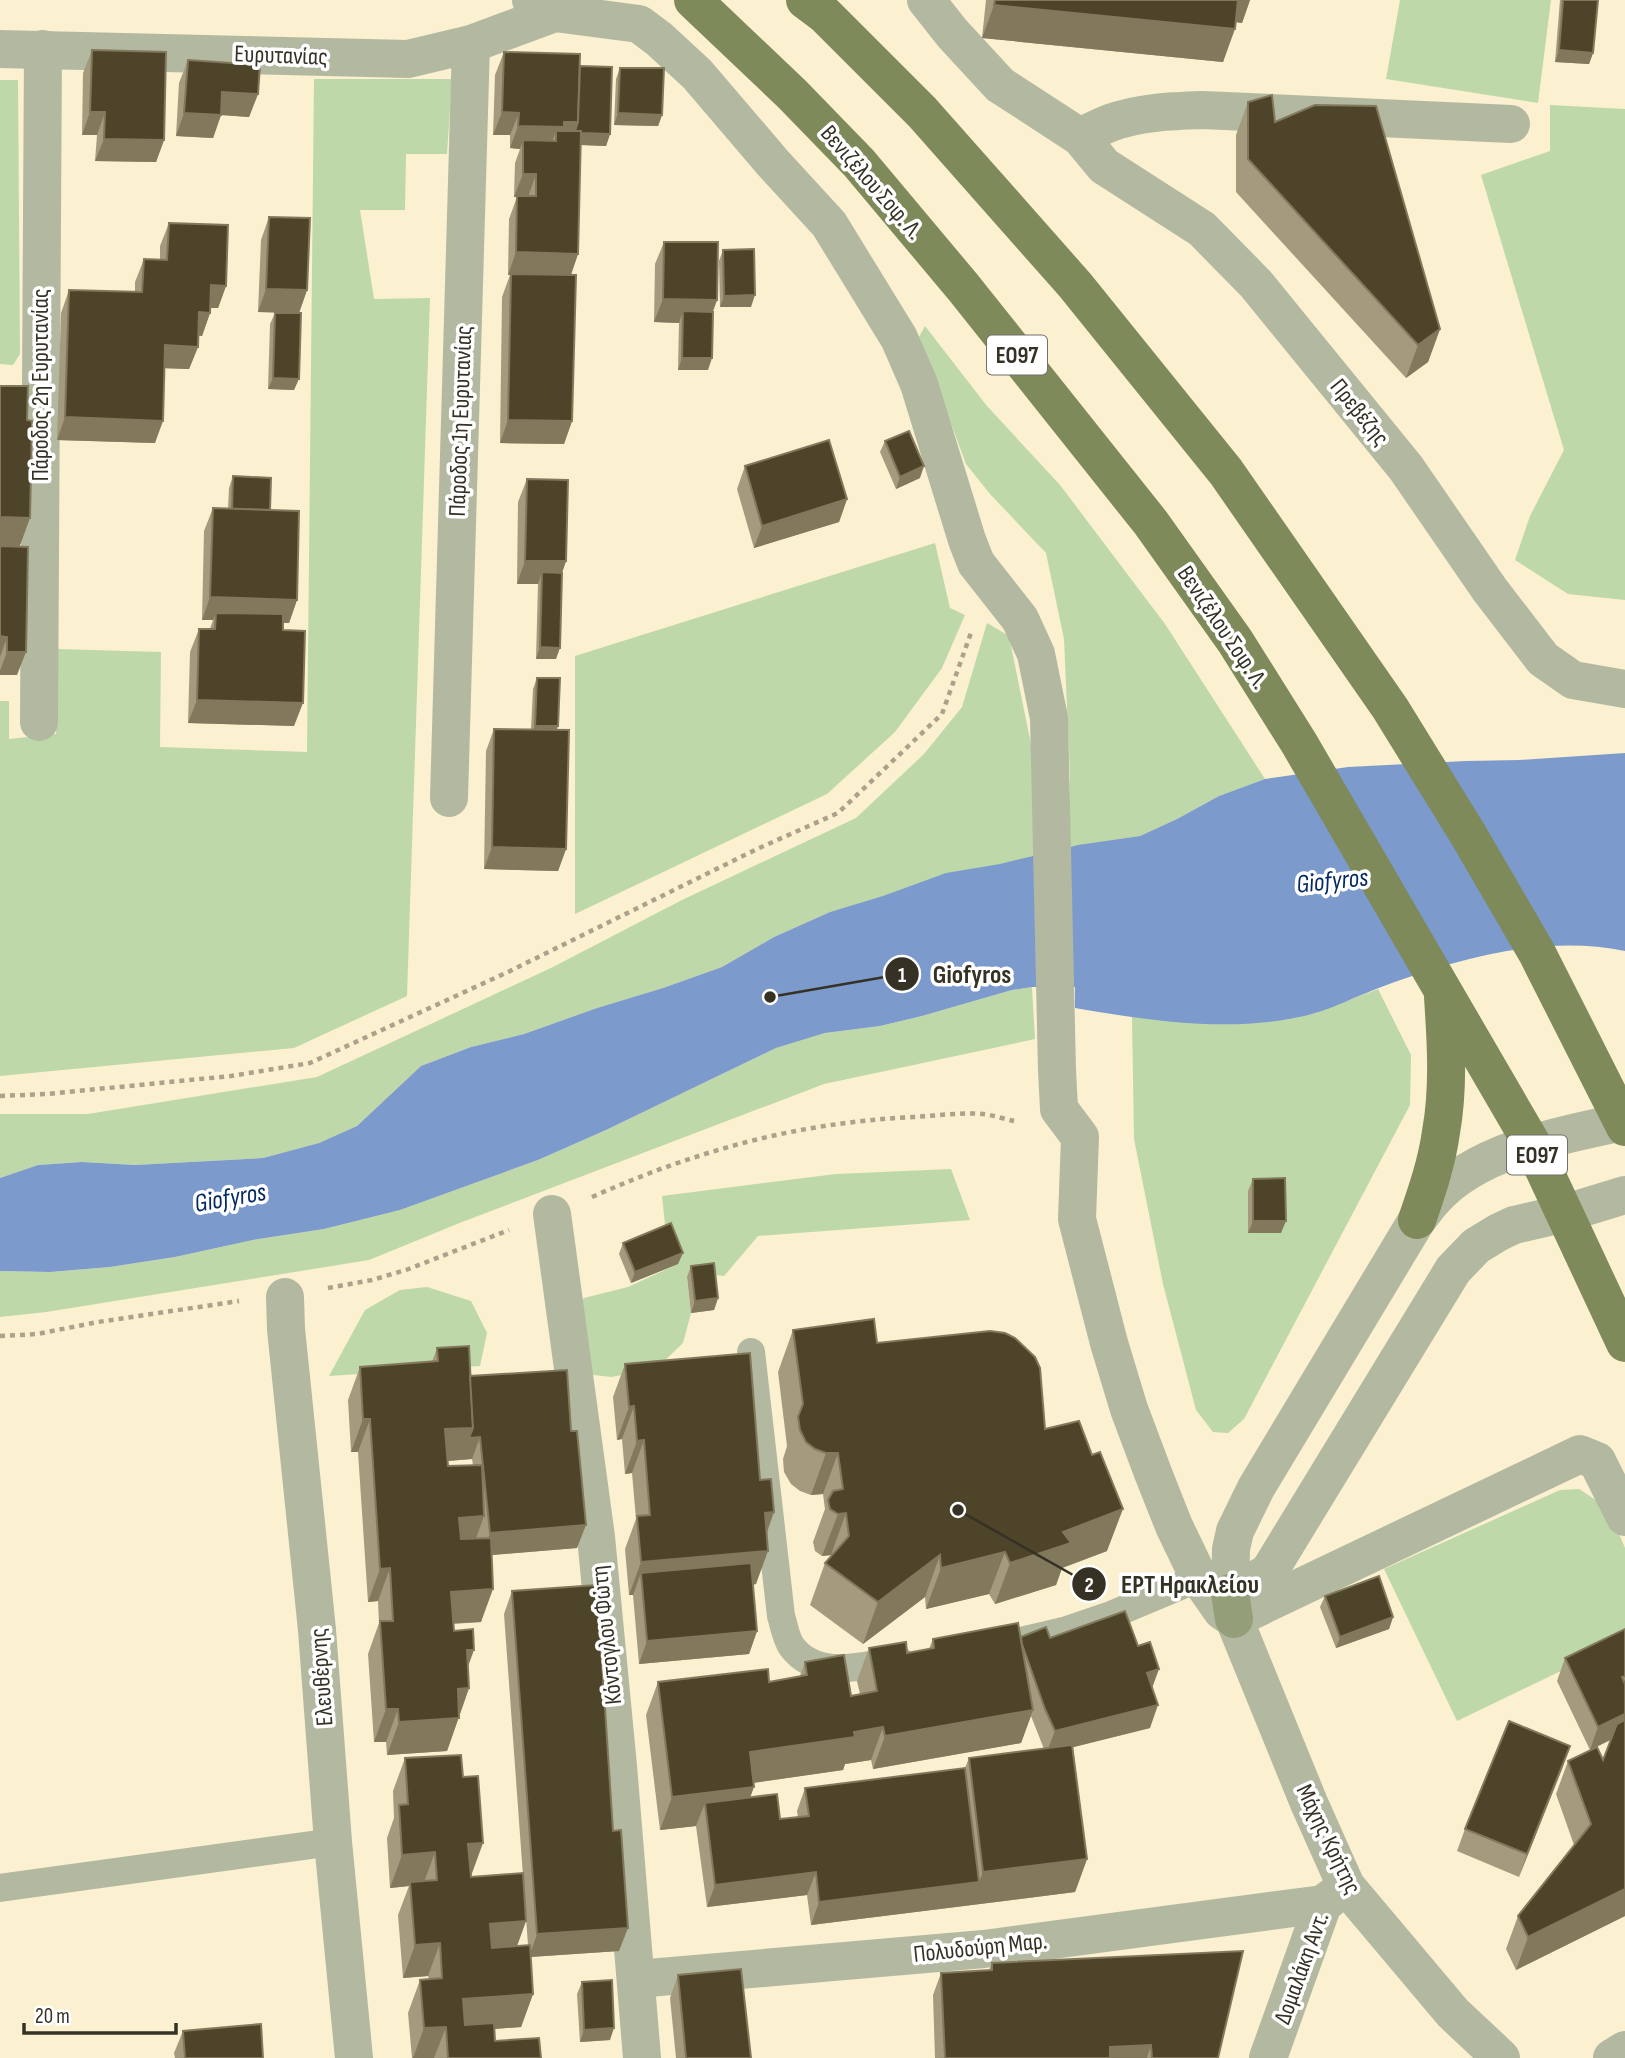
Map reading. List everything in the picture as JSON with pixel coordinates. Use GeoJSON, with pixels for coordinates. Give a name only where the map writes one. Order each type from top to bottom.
{"type":"FeatureCollection","features":[{"type":"Feature","properties":{"kind":"main road","name":"Βενιζέλου Σοφ. Λ."},"geometry":{"type":"LineString","coordinates":[[693,0],[792,94],[859,163],[963,287],[1151,523],[1235,641],[1299,743],[1532,1144],[1625,1343]]}},
{"type":"Feature","properties":{"kind":"main road"},"geometry":{"type":"LineString","coordinates":[[815,5],[922,112],[1076,285],[1226,472],[1390,708],[1476,847],[1572,1018],[1624,1125]]}},
{"type":"Feature","properties":{"kind":"main road"},"geometry":{"type":"LineString","coordinates":[[1417,1220],[1436,1158],[1444,1106],[1446,1053],[1439,981]]}},
{"type":"Feature","properties":{"kind":"street","name":"Πρεβέζης"},"geometry":{"type":"LineString","coordinates":[[926,0],[1000,85],[1080,137],[1104,166],[1202,229],[1256,284],[1406,468],[1490,590],[1543,659],[1573,680],[1625,689]]}},
{"type":"Feature","properties":{"kind":"street","name":"Ευρυτανίας"},"geometry":{"type":"LineString","coordinates":[[0,48],[408,59],[471,44],[543,7]]}},
{"type":"Feature","properties":{"kind":"street","name":"Μάχης Κρήτης"},"geometry":{"type":"LineString","coordinates":[[543,7],[639,24],[697,74],[829,225],[898,338],[919,384],[976,562],[1020,618],[1036,654],[1049,718],[1059,1109],[1080,1137],[1077,1219],[1109,1343],[1139,1435],[1174,1526],[1221,1597],[1334,1895],[1501,2058]]}},
{"type":"Feature","properties":{"kind":"street","name":"Πάροδος 1η Ευρυτανίας"},"geometry":{"type":"LineString","coordinates":[[449,798],[471,44]]}},
{"type":"Feature","properties":{"kind":"street","name":"Πάροδος 2η Ευρυτανίας"},"geometry":{"type":"LineString","coordinates":[[39,722],[43,48]]}},
{"type":"Feature","properties":{"kind":"street"},"geometry":{"type":"LineString","coordinates":[[1080,137],[1111,122],[1138,115],[1193,110],[1511,124]]}},
{"type":"Feature","properties":{"kind":"street"},"geometry":{"type":"LineString","coordinates":[[1221,1597],[1235,1531],[1256,1488],[1417,1220],[1434,1199],[1465,1173],[1505,1154],[1569,1133],[1624,1125]]}},
{"type":"Feature","properties":{"kind":"street"},"geometry":{"type":"LineString","coordinates":[[1221,1597],[1270,1570],[1453,1270],[1465,1257],[1486,1238],[1499,1231],[1625,1195]]}},
{"type":"Feature","properties":{"kind":"street","name":"Κόντογλου Φώτη"},"geometry":{"type":"LineString","coordinates":[[552,1214],[596,1538],[642,2058]]}},
{"type":"Feature","properties":{"kind":"street","name":"Ελευθέρνης"},"geometry":{"type":"LineString","coordinates":[[285,1297],[354,2058]]}},
{"type":"Feature","properties":{"kind":"street"},"geometry":{"type":"LineString","coordinates":[[1221,1597],[1580,1454],[1597,1461],[1625,1517]]}},
{"type":"Feature","properties":{"kind":"street","name":"Πολυδούρη Μαρ."},"geometry":{"type":"LineString","coordinates":[[636,1979],[984,1949],[1334,1895]]}},
{"type":"Feature","properties":{"kind":"street","name":"Δομαλάκη Αντ."},"geometry":{"type":"LineString","coordinates":[[1268,2058],[1334,1895]]}},
{"type":"Feature","properties":{"kind":"street"},"geometry":{"type":"LineString","coordinates":[[1612,2058],[1625,2050]]}},
{"type":"Feature","properties":{"kind":"lane"},"geometry":{"type":"LineString","coordinates":[[751,1352],[781,1616],[791,1645],[805,1659],[821,1668],[835,1669],[924,1656]]}},
{"type":"Feature","properties":{"kind":"lane"},"geometry":{"type":"LineString","coordinates":[[988,1647],[1067,1630],[1111,1615],[1221,1597]]}},
{"type":"Feature","properties":{"kind":"lane"},"geometry":{"type":"LineString","coordinates":[[0,1888],[333,1842]]}},
{"type":"Feature","properties":{"kind":"path"},"geometry":{"type":"LineString","coordinates":[[0,1096],[231,1076],[310,1063],[508,972],[757,849],[838,813],[942,715],[990,580]]}},
{"type":"Feature","properties":{"kind":"green space"},"geometry":{"type":"Polygon","coordinates":[[[1400,0],[1551,0],[1538,103],[1386,79],[1400,0]]]}},
{"type":"Feature","properties":{"kind":"green space"},"geometry":{"type":"Polygon","coordinates":[[[314,79],[452,79],[447,154],[406,154],[405,210],[360,210],[374,299],[430,298],[407,996],[294,1048],[0,1076],[0,701],[9,701],[9,739],[56,734],[58,649],[161,652],[160,747],[307,752],[314,79]]]}},
{"type":"Feature","properties":{"kind":"green space"},"geometry":{"type":"Polygon","coordinates":[[[0,80],[18,80],[20,354],[13,365],[0,364],[0,80]]]}},
{"type":"Feature","properties":{"kind":"green space"},"geometry":{"type":"Polygon","coordinates":[[[1550,105],[1625,109],[1625,600],[1568,594],[1515,560],[1530,516],[1564,450],[1481,175],[1550,151],[1550,105]]]}},
{"type":"Feature","properties":{"kind":"green space"},"geometry":{"type":"Polygon","coordinates":[[[925,326],[987,406],[1060,485],[1165,624],[1265,779],[1219,796],[1140,836],[1068,847],[1070,775],[1064,639],[1046,553],[990,494],[966,464],[919,337],[925,326]]]}},
{"type":"Feature","properties":{"kind":"green space"},"geometry":{"type":"Polygon","coordinates":[[[935,543],[950,608],[965,615],[942,668],[895,732],[827,794],[575,914],[575,656],[935,543]]]}},
{"type":"Feature","properties":{"kind":"green space"},"geometry":{"type":"Polygon","coordinates":[[[987,623],[1009,636],[1034,759],[1039,854],[830,912],[774,937],[722,967],[524,1034],[471,1047],[421,1066],[357,1126],[319,1143],[263,1158],[135,1165],[82,1162],[38,1165],[0,1178],[0,1114],[88,1114],[317,1077],[551,968],[682,900],[856,818],[924,754],[962,707],[987,623]]]}},
{"type":"Feature","properties":{"kind":"green space"},"geometry":{"type":"Polygon","coordinates":[[[1032,987],[1035,1039],[824,1084],[369,1260],[0,1317],[0,1271],[50,1272],[110,1267],[324,1229],[400,1210],[538,1160],[776,1048],[825,1033],[880,1026],[1032,987]]]}},
{"type":"Feature","properties":{"kind":"green space"},"geometry":{"type":"Polygon","coordinates":[[[1378,989],[1411,1055],[1410,1105],[1244,1419],[1228,1433],[1213,1432],[1196,1410],[1163,1284],[1134,1139],[1132,1017],[1214,1024],[1313,1014],[1378,989]]]}},
{"type":"Feature","properties":{"kind":"green space"},"geometry":{"type":"Polygon","coordinates":[[[951,1169],[970,1220],[758,1236],[724,1276],[709,1274],[687,1278],[691,1313],[683,1343],[656,1369],[611,1377],[586,1374],[572,1312],[584,1298],[628,1287],[678,1264],[666,1234],[662,1196],[836,1174],[951,1169]]]}},
{"type":"Feature","properties":{"kind":"green space"},"geometry":{"type":"Polygon","coordinates":[[[427,1287],[471,1301],[487,1333],[480,1366],[329,1376],[365,1310],[400,1290],[427,1287]]]}},
{"type":"Feature","properties":{"kind":"green space"},"geometry":{"type":"Polygon","coordinates":[[[1579,1489],[1608,1508],[1625,1548],[1625,1640],[1457,1721],[1384,1569],[1560,1490],[1579,1489]]]}},
{"type":"Feature","properties":{"kind":"water"},"geometry":{"type":"Polygon","coordinates":[[[1625,753],[1625,951],[1562,946],[1498,953],[1436,968],[1312,1014],[1253,1023],[1163,1021],[1075,1008],[1075,987],[1012,990],[922,1016],[880,1026],[825,1033],[776,1048],[538,1160],[400,1210],[324,1229],[110,1267],[50,1272],[0,1271],[0,1178],[38,1165],[82,1162],[135,1165],[263,1158],[319,1143],[357,1126],[421,1066],[471,1047],[524,1034],[722,967],[774,937],[830,912],[946,873],[1000,864],[1078,845],[1140,836],[1219,796],[1265,779],[1348,767],[1625,753]]]}},
{"type":"Feature","properties":{"kind":"building"},"geometry":{"type":"Polygon","coordinates":[[[995,0],[1238,0],[1235,29],[994,5],[995,0]]]}},
{"type":"Feature","properties":{"kind":"building"},"geometry":{"type":"Polygon","coordinates":[[[1563,0],[1598,0],[1593,53],[1559,50],[1563,0]]]}},
{"type":"Feature","properties":{"kind":"building"},"geometry":{"type":"Polygon","coordinates":[[[92,50],[166,52],[164,140],[104,139],[105,112],[90,112],[92,50]]]}},
{"type":"Feature","properties":{"kind":"building"},"geometry":{"type":"Polygon","coordinates":[[[504,52],[580,54],[578,122],[564,122],[564,127],[518,126],[519,113],[502,112],[504,52]]]}},
{"type":"Feature","properties":{"kind":"building"},"geometry":{"type":"Polygon","coordinates":[[[188,60],[260,65],[258,94],[222,92],[221,115],[184,113],[188,60]]]}},
{"type":"Feature","properties":{"kind":"building"},"geometry":{"type":"Polygon","coordinates":[[[580,66],[612,67],[610,134],[575,131],[578,122],[580,66]]]}},
{"type":"Feature","properties":{"kind":"building"},"geometry":{"type":"Polygon","coordinates":[[[620,68],[664,68],[662,115],[618,113],[620,68]]]}},
{"type":"Feature","properties":{"kind":"building"},"geometry":{"type":"Polygon","coordinates":[[[1272,95],[1275,122],[1315,105],[1376,106],[1440,329],[1418,345],[1248,159],[1248,102],[1272,95]]]}},
{"type":"Feature","properties":{"kind":"building"},"geometry":{"type":"Polygon","coordinates":[[[556,131],[581,131],[578,254],[516,252],[517,196],[536,196],[536,174],[523,174],[523,140],[556,141],[556,131]]]}},
{"type":"Feature","properties":{"kind":"building"},"geometry":{"type":"Polygon","coordinates":[[[269,217],[310,218],[307,290],[266,289],[269,217]]]}},
{"type":"Feature","properties":{"kind":"building"},"geometry":{"type":"Polygon","coordinates":[[[169,223],[228,225],[226,286],[211,285],[210,313],[199,312],[198,347],[165,345],[163,421],[65,417],[69,290],[142,292],[144,259],[167,260],[169,223]]]}},
{"type":"Feature","properties":{"kind":"building"},"geometry":{"type":"Polygon","coordinates":[[[664,242],[718,242],[717,300],[663,299],[664,242]]]}},
{"type":"Feature","properties":{"kind":"building"},"geometry":{"type":"Polygon","coordinates":[[[754,249],[755,295],[724,296],[723,250],[754,249]]]}},
{"type":"Feature","properties":{"kind":"building"},"geometry":{"type":"Polygon","coordinates":[[[511,274],[576,275],[572,421],[508,420],[511,274]]]}},
{"type":"Feature","properties":{"kind":"building"},"geometry":{"type":"Polygon","coordinates":[[[683,311],[713,312],[712,358],[682,358],[683,311]]]}},
{"type":"Feature","properties":{"kind":"building"},"geometry":{"type":"Polygon","coordinates":[[[275,313],[301,313],[299,379],[273,378],[275,313]]]}},
{"type":"Feature","properties":{"kind":"building"},"geometry":{"type":"Polygon","coordinates":[[[0,386],[28,386],[27,420],[32,421],[30,518],[0,517],[0,386]]]}},
{"type":"Feature","properties":{"kind":"building"},"geometry":{"type":"Polygon","coordinates":[[[909,431],[924,466],[900,477],[885,441],[909,431]]]}},
{"type":"Feature","properties":{"kind":"building"},"geometry":{"type":"Polygon","coordinates":[[[829,440],[847,499],[762,526],[745,466],[829,440]]]}},
{"type":"Feature","properties":{"kind":"building"},"geometry":{"type":"Polygon","coordinates":[[[233,476],[271,478],[270,510],[232,509],[233,476]]]}},
{"type":"Feature","properties":{"kind":"building"},"geometry":{"type":"Polygon","coordinates":[[[527,479],[568,480],[566,561],[525,561],[527,479]]]}},
{"type":"Feature","properties":{"kind":"building"},"geometry":{"type":"Polygon","coordinates":[[[213,508],[299,511],[297,600],[210,597],[213,508]]]}},
{"type":"Feature","properties":{"kind":"building"},"geometry":{"type":"Polygon","coordinates":[[[0,546],[28,547],[26,652],[7,652],[7,637],[0,636],[0,546]]]}},
{"type":"Feature","properties":{"kind":"building"},"geometry":{"type":"Polygon","coordinates":[[[542,572],[562,573],[560,648],[540,647],[542,572]]]}},
{"type":"Feature","properties":{"kind":"building"},"geometry":{"type":"Polygon","coordinates":[[[216,613],[283,614],[283,630],[305,631],[303,703],[197,700],[199,629],[215,629],[216,613]]]}},
{"type":"Feature","properties":{"kind":"building"},"geometry":{"type":"Polygon","coordinates":[[[537,678],[560,678],[558,726],[535,726],[537,678]]]}},
{"type":"Feature","properties":{"kind":"building"},"geometry":{"type":"Polygon","coordinates":[[[494,729],[569,730],[566,849],[492,847],[494,729]]]}},
{"type":"Feature","properties":{"kind":"building"},"geometry":{"type":"Polygon","coordinates":[[[1285,1178],[1286,1221],[1253,1221],[1253,1179],[1285,1178]]]}},
{"type":"Feature","properties":{"kind":"building"},"geometry":{"type":"Polygon","coordinates":[[[671,1223],[683,1253],[635,1272],[623,1243],[671,1223]]]}},
{"type":"Feature","properties":{"kind":"building"},"geometry":{"type":"Polygon","coordinates":[[[714,1263],[718,1298],[695,1301],[691,1266],[714,1263]]]}},
{"type":"Feature","properties":{"kind":"building"},"geometry":{"type":"Polygon","coordinates":[[[874,1319],[877,1343],[990,1331],[1005,1333],[1015,1338],[1035,1357],[1040,1368],[1045,1429],[1079,1421],[1092,1455],[1100,1452],[1123,1509],[1063,1532],[1071,1543],[1010,1563],[1005,1552],[941,1568],[940,1555],[878,1602],[825,1563],[849,1536],[846,1513],[838,1514],[830,1509],[828,1500],[833,1491],[843,1489],[838,1453],[815,1449],[806,1442],[800,1430],[798,1417],[803,1404],[793,1330],[874,1319]]]}},
{"type":"Feature","properties":{"kind":"building"},"geometry":{"type":"Polygon","coordinates":[[[469,1346],[473,1428],[445,1429],[448,1466],[482,1465],[484,1516],[459,1518],[461,1539],[491,1538],[493,1589],[451,1592],[454,1631],[473,1629],[474,1650],[467,1650],[469,1688],[458,1689],[459,1718],[399,1722],[398,1709],[386,1709],[380,1621],[393,1621],[390,1568],[380,1569],[370,1419],[363,1419],[360,1367],[438,1361],[437,1348],[469,1346]]]}},
{"type":"Feature","properties":{"kind":"building"},"geometry":{"type":"Polygon","coordinates":[[[750,1353],[760,1480],[771,1479],[774,1512],[765,1513],[768,1551],[641,1562],[637,1516],[650,1515],[644,1440],[637,1441],[634,1406],[629,1407],[625,1364],[750,1353]]]}},
{"type":"Feature","properties":{"kind":"building"},"geometry":{"type":"Polygon","coordinates":[[[567,1370],[571,1431],[577,1431],[586,1525],[490,1533],[480,1437],[469,1438],[473,1428],[470,1376],[567,1370]]]}},
{"type":"Feature","properties":{"kind":"building"},"geometry":{"type":"Polygon","coordinates":[[[751,1563],[757,1631],[647,1641],[641,1573],[751,1563]]]}},
{"type":"Feature","properties":{"kind":"building"},"geometry":{"type":"Polygon","coordinates":[[[1379,1576],[1393,1617],[1340,1637],[1325,1596],[1379,1576]]]}},
{"type":"Feature","properties":{"kind":"building"},"geometry":{"type":"Polygon","coordinates":[[[597,1585],[613,1831],[621,1830],[628,1928],[537,1934],[512,1591],[597,1585]]]}},
{"type":"Feature","properties":{"kind":"building"},"geometry":{"type":"Polygon","coordinates":[[[1125,1611],[1138,1646],[1150,1642],[1159,1669],[1147,1673],[1158,1705],[1055,1731],[1021,1637],[1046,1627],[1050,1638],[1125,1611]]]}},
{"type":"Feature","properties":{"kind":"building"},"geometry":{"type":"Polygon","coordinates":[[[1018,1623],[1033,1710],[885,1736],[883,1727],[854,1732],[855,1737],[750,1752],[754,1787],[672,1797],[658,1682],[768,1669],[769,1682],[807,1675],[805,1662],[844,1655],[851,1696],[877,1691],[869,1648],[906,1642],[907,1653],[934,1648],[933,1639],[1018,1623]]]}},
{"type":"Feature","properties":{"kind":"building"},"geometry":{"type":"Polygon","coordinates":[[[1625,1629],[1625,1676],[1622,1677],[1625,1684],[1625,1714],[1598,1727],[1565,1658],[1625,1629]]]}},
{"type":"Feature","properties":{"kind":"building"},"geometry":{"type":"Polygon","coordinates":[[[1625,1720],[1625,1889],[1528,1937],[1518,1916],[1591,1824],[1568,1761],[1597,1747],[1603,1760],[1617,1724],[1625,1720]]]}},
{"type":"Feature","properties":{"kind":"building"},"geometry":{"type":"Polygon","coordinates":[[[1509,1721],[1570,1746],[1527,1854],[1465,1829],[1509,1721]]]}},
{"type":"Feature","properties":{"kind":"building"},"geometry":{"type":"Polygon","coordinates":[[[1072,1745],[1087,1859],[983,1872],[969,1758],[1072,1745]]]}},
{"type":"Feature","properties":{"kind":"building"},"geometry":{"type":"Polygon","coordinates":[[[461,1755],[463,1777],[478,1776],[483,1843],[468,1844],[471,1877],[523,1873],[526,1921],[490,1924],[492,1948],[530,1945],[533,1994],[463,1999],[465,2025],[494,2023],[495,2041],[539,2038],[541,2058],[448,2058],[446,2027],[424,2028],[420,1980],[442,1978],[440,1943],[415,1945],[410,1882],[437,1880],[435,1852],[402,1855],[399,1805],[408,1804],[405,1758],[461,1755]]]}},
{"type":"Feature","properties":{"kind":"building"},"geometry":{"type":"Polygon","coordinates":[[[965,1768],[979,1882],[819,1902],[816,1872],[715,1885],[705,1803],[777,1794],[780,1819],[809,1816],[805,1788],[965,1768]]]}},
{"type":"Feature","properties":{"kind":"building"},"geometry":{"type":"Polygon","coordinates":[[[1243,1951],[1218,2058],[1152,2058],[1151,2045],[1110,2047],[1110,2058],[945,2058],[941,1973],[992,1970],[992,1963],[1243,1951]]]}},
{"type":"Feature","properties":{"kind":"building"},"geometry":{"type":"Polygon","coordinates":[[[741,1969],[751,2058],[686,2058],[678,1975],[741,1969]]]}},
{"type":"Feature","properties":{"kind":"building"},"geometry":{"type":"Polygon","coordinates":[[[612,1980],[614,2028],[584,2030],[582,1982],[612,1980]]]}},
{"type":"Feature","properties":{"kind":"building"},"geometry":{"type":"Polygon","coordinates":[[[261,2024],[263,2058],[185,2058],[183,2031],[261,2024]]]}},
{"type":"Feature","properties":{"kind":"place","name":"Giofyros"},"geometry":{"type":"Point","coordinates":[770,997]}},
{"type":"Feature","properties":{"kind":"place","name":"ΕΡΤ Ηρακλείου"},"geometry":{"type":"Point","coordinates":[958,1510]}}]}
